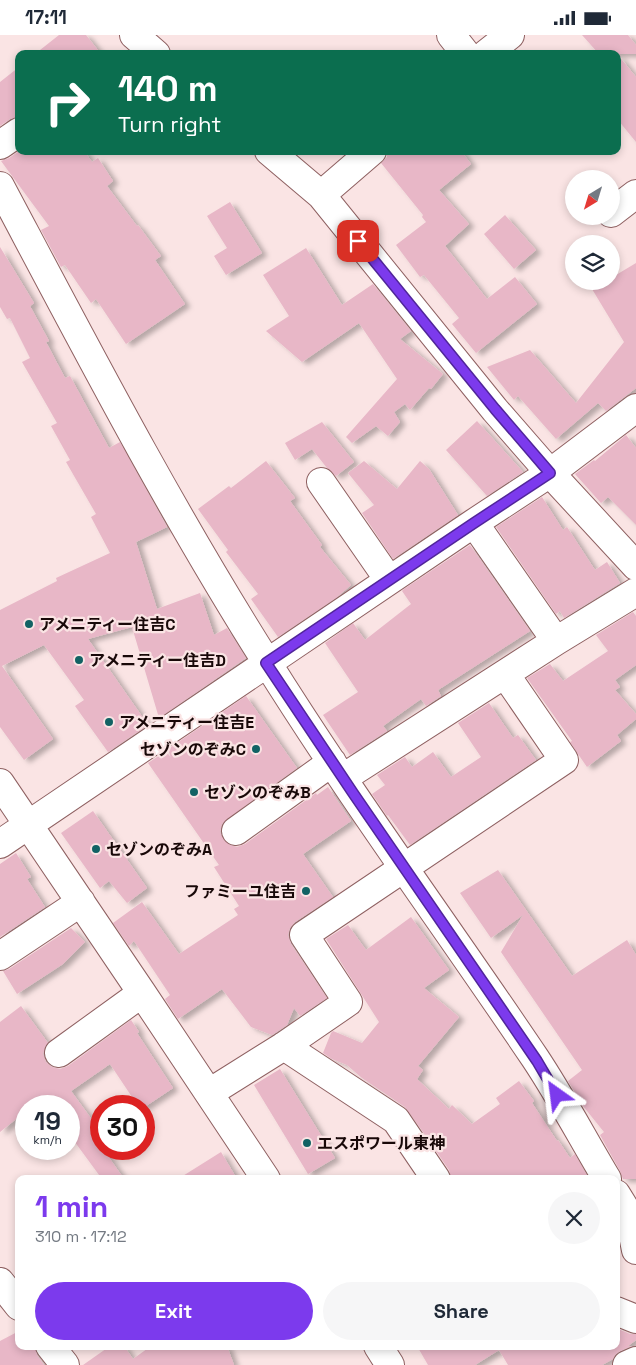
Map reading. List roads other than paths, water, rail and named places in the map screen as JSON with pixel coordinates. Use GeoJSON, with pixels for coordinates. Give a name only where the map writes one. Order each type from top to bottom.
{"type":"FeatureCollection","features":[{"type":"Feature","properties":{"kind":"street"},"geometry":{"type":"LineString","coordinates":[[451,35],[463,50]]}},
{"type":"Feature","properties":{"kind":"street"},"geometry":{"type":"LineString","coordinates":[[491,50],[510,35]]}},
{"type":"Feature","properties":{"kind":"street"},"geometry":{"type":"LineString","coordinates":[[0,145],[15,135]]}},
{"type":"Feature","properties":{"kind":"street"},"geometry":{"type":"LineString","coordinates":[[274,155],[321,195],[495,409],[550,473],[636,566]]}},
{"type":"Feature","properties":{"kind":"street"},"geometry":{"type":"LineString","coordinates":[[321,195],[367,155]]}},
{"type":"Feature","properties":{"kind":"street"},"geometry":{"type":"LineString","coordinates":[[0,187],[209,569],[266,663],[403,867],[537,1061],[605,1175]]}},
{"type":"Feature","properties":{"kind":"street"},"geometry":{"type":"LineString","coordinates":[[620,206],[636,194]]}},
{"type":"Feature","properties":{"kind":"street"},"geometry":{"type":"LineString","coordinates":[[0,844],[550,473],[636,408]]}},
{"type":"Feature","properties":{"kind":"street"},"geometry":{"type":"LineString","coordinates":[[321,482],[389,580]]}},
{"type":"Feature","properties":{"kind":"street"},"geometry":{"type":"LineString","coordinates":[[474,523],[556,641]]}},
{"type":"Feature","properties":{"kind":"street"},"geometry":{"type":"LineString","coordinates":[[236,831],[337,770],[505,674],[636,592]]}},
{"type":"Feature","properties":{"kind":"street"},"geometry":{"type":"LineString","coordinates":[[209,1093],[284,1046],[348,1002],[304,935],[564,760],[505,674]]}},
{"type":"Feature","properties":{"kind":"street"},"geometry":{"type":"LineString","coordinates":[[0,783],[263,1175]]}},
{"type":"Feature","properties":{"kind":"street"},"geometry":{"type":"LineString","coordinates":[[0,956],[81,902]]}},
{"type":"Feature","properties":{"kind":"street"},"geometry":{"type":"LineString","coordinates":[[59,1053],[142,993]]}},
{"type":"Feature","properties":{"kind":"street"},"geometry":{"type":"LineString","coordinates":[[284,1046],[396,1119],[433,1175]]}},
{"type":"Feature","properties":{"kind":"street"},"geometry":{"type":"LineString","coordinates":[[620,1200],[629,1215],[636,1250]]}},
{"type":"Feature","properties":{"kind":"street"},"geometry":{"type":"LineString","coordinates":[[0,1283],[15,1301]]}},
{"type":"Feature","properties":{"kind":"street"},"geometry":{"type":"LineString","coordinates":[[620,1313],[636,1319]]}},
{"type":"Feature","properties":{"kind":"street"},"geometry":{"type":"LineString","coordinates":[[53,1350],[65,1365]]}},
{"type":"Feature","properties":{"kind":"street"},"geometry":{"type":"LineString","coordinates":[[381,1350],[390,1365]]}},
{"type":"Feature","properties":{"kind":"street"},"geometry":{"type":"LineString","coordinates":[[627,1365],[636,1361]]}},
{"type":"Feature","properties":{"kind":"place","name":"アメニティー住吉C"},"geometry":{"type":"Point","coordinates":[29,624]}},
{"type":"Feature","properties":{"kind":"place","name":"アメニティー住吉D"},"geometry":{"type":"Point","coordinates":[79,660]}},
{"type":"Feature","properties":{"kind":"place","name":"アメニティー住吉E"},"geometry":{"type":"Point","coordinates":[109,722]}},
{"type":"Feature","properties":{"kind":"place","name":"セゾンのぞみC"},"geometry":{"type":"Point","coordinates":[256,749]}},
{"type":"Feature","properties":{"kind":"place","name":"セゾンのぞみB"},"geometry":{"type":"Point","coordinates":[194,792]}},
{"type":"Feature","properties":{"kind":"place","name":"セゾンのぞみA"},"geometry":{"type":"Point","coordinates":[96,849]}},
{"type":"Feature","properties":{"kind":"place","name":"ファミーユ住吉"},"geometry":{"type":"Point","coordinates":[306,891]}},
{"type":"Feature","properties":{"kind":"place","name":"エスポワール東神"},"geometry":{"type":"Point","coordinates":[307,1143]}}]}
